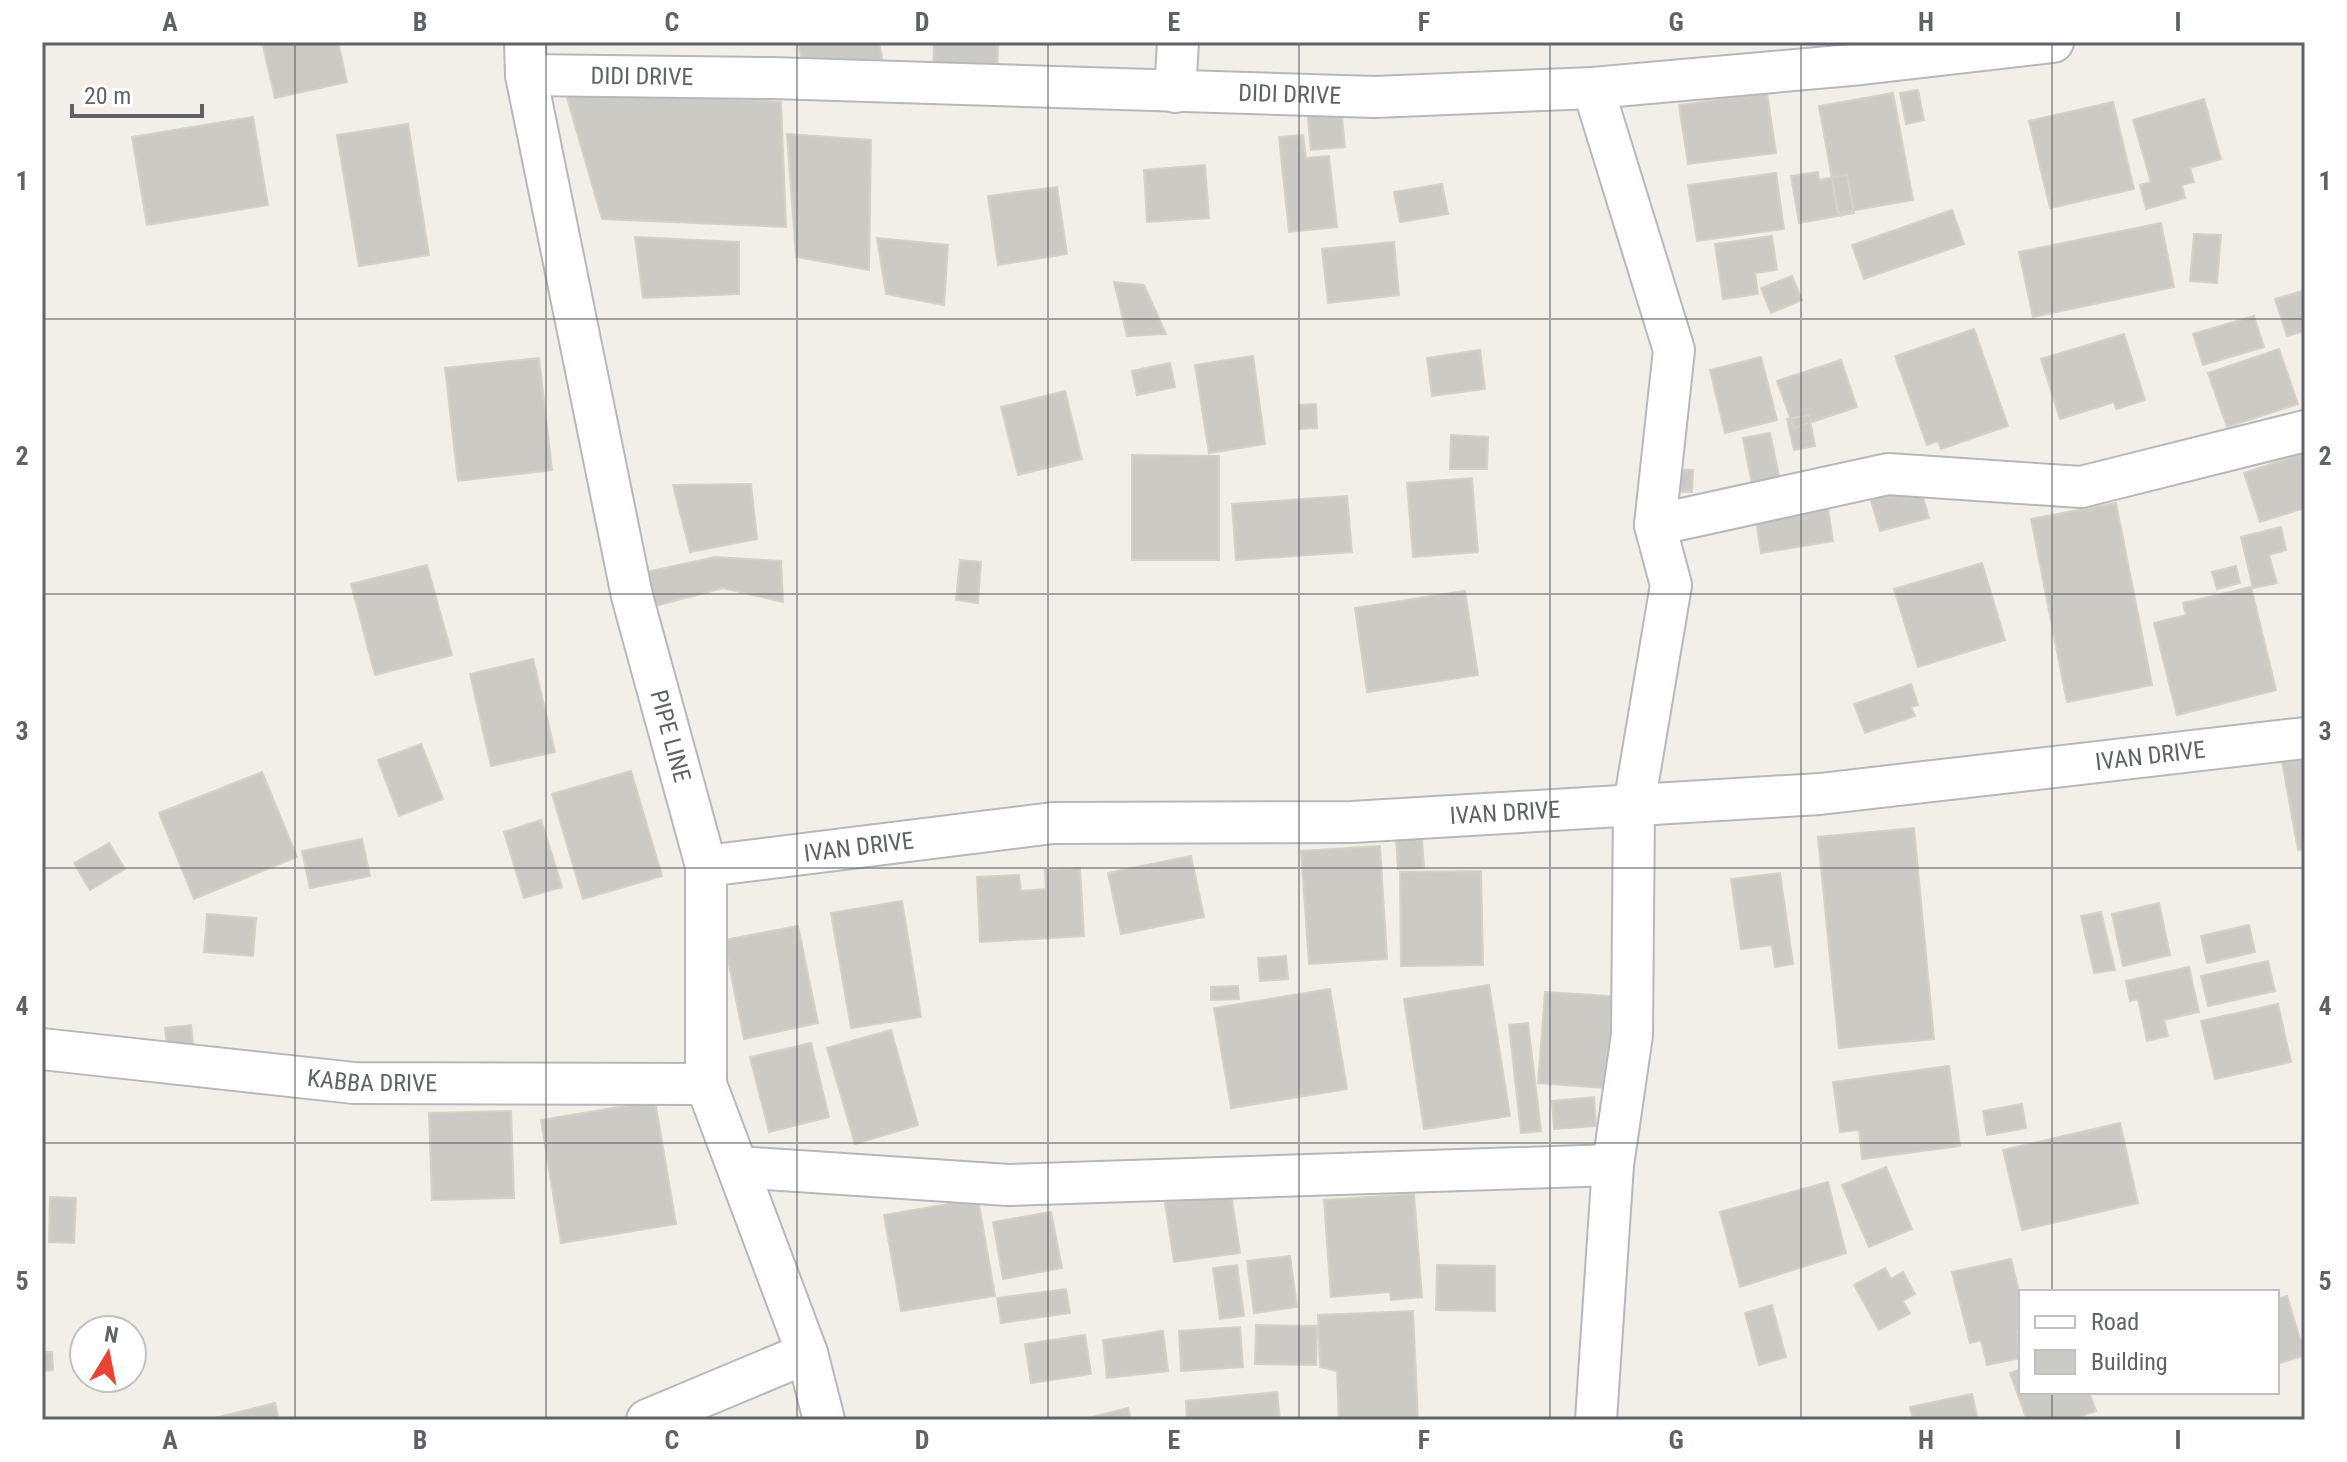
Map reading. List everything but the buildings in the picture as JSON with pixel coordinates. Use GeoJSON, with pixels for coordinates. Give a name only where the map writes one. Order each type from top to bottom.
{"type":"FeatureCollection","features":[{"type":"Feature","properties":{"kind":"street"},"geometry":{"type":"LineString","coordinates":[[1175,92],[1178,42]]}},
{"type":"Feature","properties":{"kind":"street","name":"DIDI DRIVE"},"geometry":{"type":"LineString","coordinates":[[526,58],[772,78],[1375,97],[1593,88],[1862,64],[2053,42]]}},
{"type":"Feature","properties":{"kind":"street","name":"PIPE LINE"},"geometry":{"type":"LineString","coordinates":[[526,58],[632,596],[706,866],[706,1084],[807,1353],[824,1420]]}},
{"type":"Feature","properties":{"kind":"street"},"geometry":{"type":"LineString","coordinates":[[1593,88],[1674,350],[1655,525],[1671,585],[1634,805],[1632,1035],[1613,1165],[1596,1420]]}},
{"type":"Feature","properties":{"kind":"street"},"geometry":{"type":"LineString","coordinates":[[1655,525],[1888,474],[2081,487],[2305,431]]}},
{"type":"Feature","properties":{"kind":"street","name":"IVAN DRIVE"},"geometry":{"type":"LineString","coordinates":[[706,866],[1053,823],[1352,822],[1820,794],[2305,738]]}},
{"type":"Feature","properties":{"kind":"street","name":"KABBA DRIVE"},"geometry":{"type":"LineString","coordinates":[[42,1049],[354,1083],[706,1084]]}},
{"type":"Feature","properties":{"kind":"street"},"geometry":{"type":"LineString","coordinates":[[738,1167],[1008,1185],[1613,1165]]}},
{"type":"Feature","properties":{"kind":"street"},"geometry":{"type":"LineString","coordinates":[[647,1420],[807,1353]]}}]}
